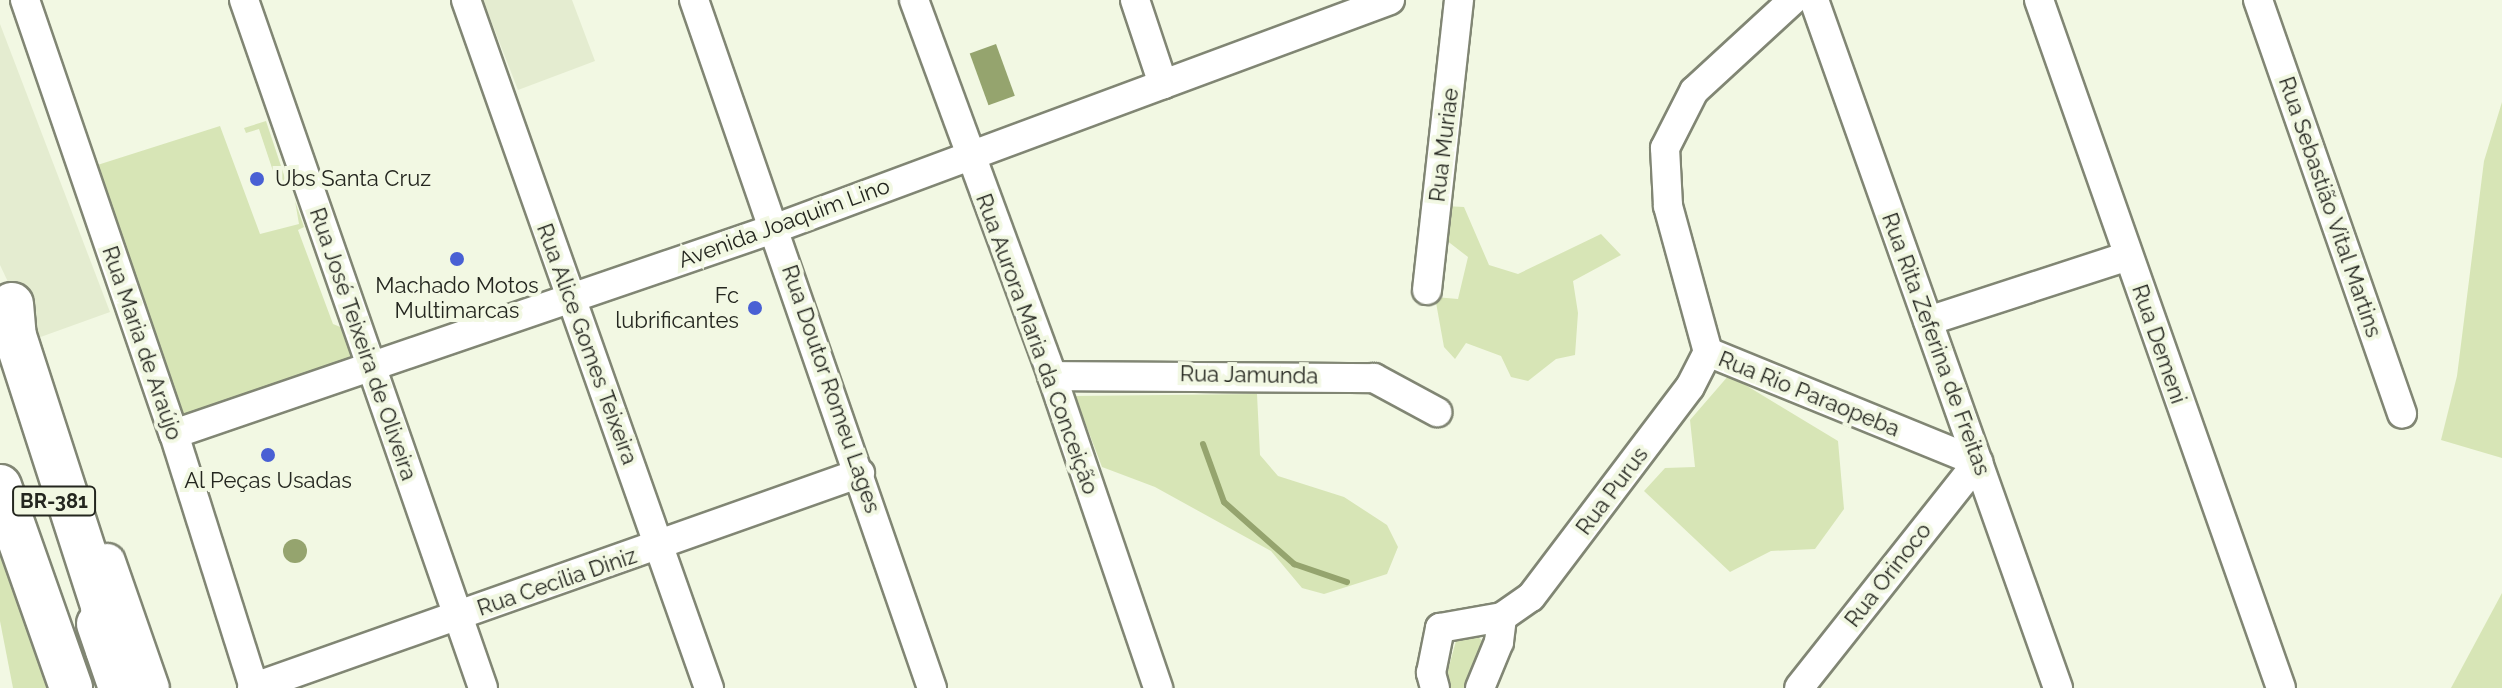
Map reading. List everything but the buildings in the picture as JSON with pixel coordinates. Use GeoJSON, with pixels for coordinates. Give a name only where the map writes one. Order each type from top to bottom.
{"type":"FeatureCollection","features":[{"type":"Feature","properties":{"kind":"highway"},"geometry":{"type":"LineString","coordinates":[[6,292],[15,336],[102,606],[114,669]]}},
{"type":"Feature","properties":{"kind":"highway","name":"BR-381"},"geometry":{"type":"LineString","coordinates":[[0,352],[114,669]]}},
{"type":"Feature","properties":{"kind":"highway","name":"BR-381"},"geometry":{"type":"LineString","coordinates":[[0,486],[71,688]]}},
{"type":"Feature","properties":{"kind":"highway"},"geometry":{"type":"LineString","coordinates":[[28,566],[62,688]]}},
{"type":"Feature","properties":{"kind":"main road","name":"BR-381"},"geometry":{"type":"LineString","coordinates":[[6,292],[151,688]]}},
{"type":"Feature","properties":{"kind":"street","name":"Rua Maria de Araújo"},"geometry":{"type":"LineString","coordinates":[[25,0],[174,434],[253,688]]}},
{"type":"Feature","properties":{"kind":"street","name":"Rua José Teixeira de Oliveira"},"geometry":{"type":"LineString","coordinates":[[244,0],[483,688]]}},
{"type":"Feature","properties":{"kind":"street","name":"Rua Alice Gomes Teixeira"},"geometry":{"type":"LineString","coordinates":[[466,0],[709,688]]}},
{"type":"Feature","properties":{"kind":"street","name":"Rua Doutor Romeu Lages"},"geometry":{"type":"LineString","coordinates":[[694,0],[776,228],[932,688]]}},
{"type":"Feature","properties":{"kind":"street","name":"Rua Aurora Maria da Conceição"},"geometry":{"type":"LineString","coordinates":[[914,0],[1052,376],[1158,688]]}},
{"type":"Feature","properties":{"kind":"street"},"geometry":{"type":"LineString","coordinates":[[1135,0],[1163,84]]}},
{"type":"Feature","properties":{"kind":"street","name":"Rua Muriae"},"geometry":{"type":"LineString","coordinates":[[1427,290],[1459,0]]}},
{"type":"Feature","properties":{"kind":"street","name":"Rua Rio Paraopeba"},"geometry":{"type":"LineString","coordinates":[[1793,0],[1694,91],[1665,148],[1668,206],[1708,352],[1978,462]]}},
{"type":"Feature","properties":{"kind":"street","name":"Rua Rita Zeferina de Freitas"},"geometry":{"type":"LineString","coordinates":[[1814,0],[2058,688]]}},
{"type":"Feature","properties":{"kind":"street","name":"Rua Demeni"},"geometry":{"type":"LineString","coordinates":[[2039,0],[2281,688]]}},
{"type":"Feature","properties":{"kind":"street","name":"Rua Sebastião Vital Martins"},"geometry":{"type":"LineString","coordinates":[[2258,0],[2402,414]]}},
{"type":"Feature","properties":{"kind":"street","name":"Avenida Joaquim Lino"},"geometry":{"type":"LineString","coordinates":[[174,434],[776,228],[1374,3]]}},
{"type":"Feature","properties":{"kind":"street"},"geometry":{"type":"LineString","coordinates":[[1928,321],[2128,256]]}},
{"type":"Feature","properties":{"kind":"street","name":"Rua Purus"},"geometry":{"type":"LineString","coordinates":[[1502,617],[1531,597],[1690,387],[1708,352]]}},
{"type":"Feature","properties":{"kind":"street","name":"Rua Jamunda"},"geometry":{"type":"LineString","coordinates":[[1052,376],[1374,378],[1437,412]]}},
{"type":"Feature","properties":{"kind":"street","name":"Rua Orinoco"},"geometry":{"type":"LineString","coordinates":[[1810,684],[1978,462]]}},
{"type":"Feature","properties":{"kind":"street","name":"Rua Cecília Diniz"},"geometry":{"type":"LineString","coordinates":[[253,688],[860,473]]}},
{"type":"Feature","properties":{"kind":"street"},"geometry":{"type":"LineString","coordinates":[[1435,688],[1431,673],[1440,628],[1502,617],[1499,642],[1480,688]]}},
{"type":"Feature","properties":{"kind":"shaded area"},"geometry":{"type":"Polygon","coordinates":[[[483,0],[572,0],[595,61],[518,90],[483,0]]]}},
{"type":"Feature","properties":{"kind":"shaded area"},"geometry":{"type":"Polygon","coordinates":[[[0,24],[110,312],[35,339],[0,265],[0,24]]]}},
{"type":"Feature","properties":{"kind":"shaded area"},"geometry":{"type":"Polygon","coordinates":[[[996,44],[1015,96],[988,105],[970,54],[996,44]]]}},
{"type":"Feature","properties":{"kind":"shaded area"},"geometry":{"type":"Polygon","coordinates":[[[2502,102],[2502,458],[2441,440],[2457,376],[2484,161],[2502,102]]]}},
{"type":"Feature","properties":{"kind":"shaded area"},"geometry":{"type":"Polygon","coordinates":[[[266,121],[287,184],[278,186],[259,129],[246,133],[244,128],[266,121]]]}},
{"type":"Feature","properties":{"kind":"shaded area"},"geometry":{"type":"Polygon","coordinates":[[[220,126],[260,234],[299,224],[295,201],[304,227],[298,230],[333,324],[350,331],[363,364],[178,425],[88,168],[220,126]]]}},
{"type":"Feature","properties":{"kind":"shaded area"},"geometry":{"type":"Polygon","coordinates":[[[1444,206],[1464,207],[1489,265],[1518,274],[1601,234],[1621,255],[1573,281],[1578,313],[1575,355],[1556,359],[1528,381],[1511,377],[1501,356],[1466,343],[1455,359],[1444,347],[1435,297],[1458,299],[1468,257],[1446,240],[1444,206]]]}},
{"type":"Feature","properties":{"kind":"shaded area"},"geometry":{"type":"Polygon","coordinates":[[[1729,375],[1838,441],[1844,509],[1815,549],[1771,551],[1730,572],[1644,491],[1665,468],[1695,467],[1690,420],[1729,375]]]}},
{"type":"Feature","properties":{"kind":"shaded area"},"geometry":{"type":"Polygon","coordinates":[[[1257,394],[1260,455],[1278,476],[1344,497],[1387,525],[1398,547],[1387,574],[1324,594],[1302,588],[1271,551],[1155,487],[1102,467],[1075,396],[1257,394]]]}},
{"type":"Feature","properties":{"kind":"shaded area"},"geometry":{"type":"Polygon","coordinates":[[[295,539],[303,543],[307,551],[303,559],[295,563],[287,559],[283,551],[287,543],[295,539]]]}},
{"type":"Feature","properties":{"kind":"shaded area"},"geometry":{"type":"Polygon","coordinates":[[[0,549],[49,688],[13,688],[0,621],[0,549]]]}},
{"type":"Feature","properties":{"kind":"shaded area"},"geometry":{"type":"Polygon","coordinates":[[[2502,593],[2502,688],[2451,688],[2502,593]]]}},
{"type":"Feature","properties":{"kind":"shaded area"},"geometry":{"type":"Polygon","coordinates":[[[1478,637],[1486,644],[1467,688],[1443,688],[1456,641],[1478,637]]]}},
{"type":"Feature","properties":{"kind":"waterway"},"geometry":{"type":"LineString","coordinates":[[1203,444],[1224,502],[1294,564],[1347,582]]}},
{"type":"Feature","properties":{"kind":"place","name":"Ubs Santa Cruz"},"geometry":{"type":"Point","coordinates":[257,179]}},
{"type":"Feature","properties":{"kind":"place","name":"Machado Motos Multimarcas"},"geometry":{"type":"Point","coordinates":[457,259]}},
{"type":"Feature","properties":{"kind":"place","name":"Fc lubrificantes"},"geometry":{"type":"Point","coordinates":[755,308]}},
{"type":"Feature","properties":{"kind":"place","name":"Al Peças Usadas"},"geometry":{"type":"Point","coordinates":[268,455]}}]}
